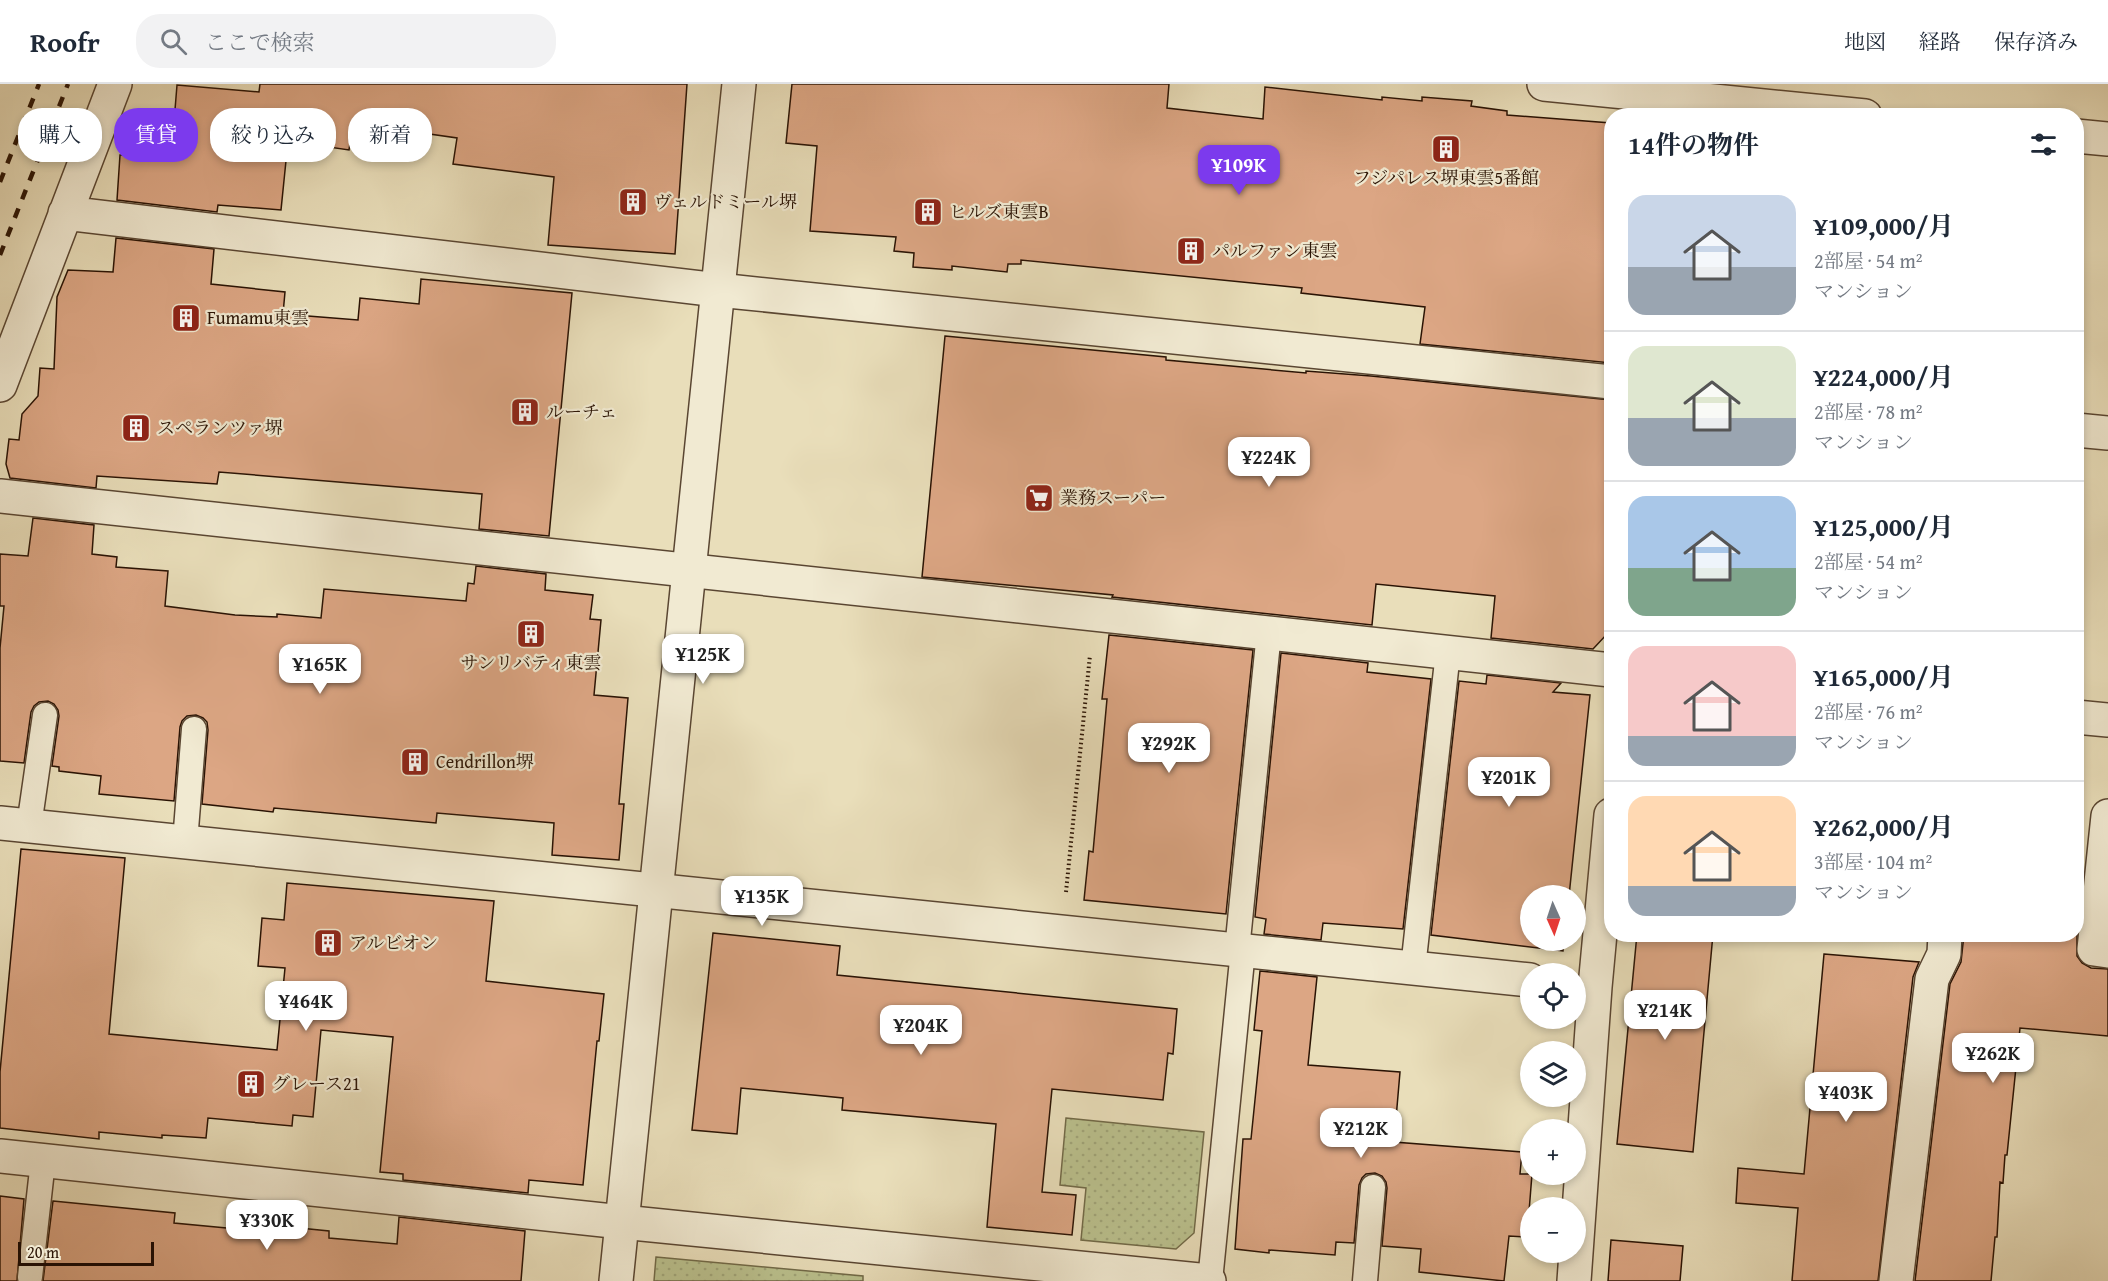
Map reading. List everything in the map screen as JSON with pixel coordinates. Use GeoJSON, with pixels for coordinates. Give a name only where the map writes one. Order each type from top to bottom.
{"type":"FeatureCollection","features":[{"type":"Feature","properties":{"kind":"street"},"geometry":{"type":"LineString","coordinates":[[0,385],[115,84]]}},
{"type":"Feature","properties":{"kind":"street"},"geometry":{"type":"LineString","coordinates":[[616,1281],[739,84]]}},
{"type":"Feature","properties":{"kind":"street"},"geometry":{"type":"LineString","coordinates":[[1544,84],[1682,107],[1702,108]]}},
{"type":"Feature","properties":{"kind":"street"},"geometry":{"type":"LineString","coordinates":[[2084,137],[2108,139]]}},
{"type":"Feature","properties":{"kind":"street"},"geometry":{"type":"LineString","coordinates":[[65,213],[718,290],[1604,381]]}},
{"type":"Feature","properties":{"kind":"street"},"geometry":{"type":"LineString","coordinates":[[2084,431],[2108,433]]}},
{"type":"Feature","properties":{"kind":"street"},"geometry":{"type":"LineString","coordinates":[[0,496],[1604,669]]}},
{"type":"Feature","properties":{"kind":"street"},"geometry":{"type":"LineString","coordinates":[[2084,718],[2108,720]]}},
{"type":"Feature","properties":{"kind":"street"},"geometry":{"type":"LineString","coordinates":[[2108,816],[2094,949],[2108,951]]}},
{"type":"Feature","properties":{"kind":"street"},"geometry":{"type":"LineString","coordinates":[[15,825],[1520,979]]}},
{"type":"Feature","properties":{"kind":"street"},"geometry":{"type":"LineString","coordinates":[[1586,979],[1604,861]]}},
{"type":"Feature","properties":{"kind":"street"},"geometry":{"type":"LineString","coordinates":[[1896,1281],[1932,979],[1944,954],[1945,942]]}},
{"type":"Feature","properties":{"kind":"street"},"geometry":{"type":"LineString","coordinates":[[1574,1281],[1583,1029]]}},
{"type":"Feature","properties":{"kind":"street"},"geometry":{"type":"LineString","coordinates":[[0,1156],[1209,1281]]}},
{"type":"Feature","properties":{"kind":"lane"},"geometry":{"type":"LineString","coordinates":[[1209,1281],[1269,632]]}},
{"type":"Feature","properties":{"kind":"lane"},"geometry":{"type":"LineString","coordinates":[[1413,968],[1448,652]]}},
{"type":"Feature","properties":{"kind":"lane"},"geometry":{"type":"LineString","coordinates":[[15,825],[45,714]]}},
{"type":"Feature","properties":{"kind":"lane"},"geometry":{"type":"LineString","coordinates":[[185,842],[194,729]]}},
{"type":"Feature","properties":{"kind":"lane"},"geometry":{"type":"LineString","coordinates":[[30,1277],[44,1161]]}},
{"type":"Feature","properties":{"kind":"lane"},"geometry":{"type":"LineString","coordinates":[[1365,1281],[1373,1187]]}},
{"type":"Feature","properties":{"kind":"path"},"geometry":{"type":"LineString","coordinates":[[1062,932],[1095,614]]}},
{"type":"Feature","properties":{"kind":"green space"},"geometry":{"type":"Polygon","coordinates":[[[1066,1118],[1204,1132],[1194,1233],[1176,1249],[1081,1240],[1086,1188],[1060,1185],[1066,1118]]]}},
{"type":"Feature","properties":{"kind":"green space"},"geometry":{"type":"Polygon","coordinates":[[[656,1257],[863,1276],[863,1281],[654,1281],[656,1257]]]}},
{"type":"Feature","properties":{"kind":"building"},"geometry":{"type":"Polygon","coordinates":[[[260,84],[687,84],[675,254],[548,245],[554,177],[453,164],[457,138],[432,134],[432,108],[348,108],[348,150],[336,148],[336,108],[210,108],[210,162],[286,162],[281,210],[218,205],[217,212],[117,200],[120,162],[198,162],[198,108],[175,108],[177,85],[259,92],[260,84]]]}},
{"type":"Feature","properties":{"kind":"building"},"geometry":{"type":"Polygon","coordinates":[[[792,84],[1169,84],[1167,108],[1263,119],[1265,87],[1382,100],[1382,97],[1422,101],[1422,97],[1472,101],[1471,106],[1507,111],[1507,115],[1604,122],[1604,362],[1420,344],[1425,307],[1301,293],[1302,288],[1021,260],[1021,264],[1008,264],[1007,272],[952,266],[952,270],[913,267],[914,253],[894,251],[896,237],[810,231],[817,146],[786,143],[792,84]]]}},
{"type":"Feature","properties":{"kind":"building"},"geometry":{"type":"Polygon","coordinates":[[[116,238],[214,249],[211,284],[285,292],[283,314],[358,320],[360,298],[419,304],[421,279],[572,293],[549,536],[479,529],[482,494],[219,472],[217,484],[97,476],[96,488],[10,478],[6,464],[9,439],[19,440],[22,414],[38,396],[40,368],[54,369],[57,297],[68,270],[113,272],[116,238]]]}},
{"type":"Feature","properties":{"kind":"building"},"geometry":{"type":"Polygon","coordinates":[[[945,336],[1166,357],[1166,360],[1306,373],[1306,371],[1371,376],[1604,399],[1604,637],[1593,649],[1491,638],[1495,596],[1376,584],[1372,625],[1112,597],[1113,595],[922,577],[945,336]]]}},
{"type":"Feature","properties":{"kind":"building"},"geometry":{"type":"Polygon","coordinates":[[[33,518],[94,525],[92,554],[117,557],[116,567],[168,571],[165,606],[235,615],[277,617],[277,614],[321,618],[324,589],[466,601],[468,583],[474,584],[476,566],[546,574],[545,590],[593,595],[590,619],[601,620],[594,695],[628,698],[619,804],[624,804],[619,860],[552,855],[554,823],[437,813],[436,823],[274,808],[273,812],[202,804],[208,730],[207,722],[196,715],[187,716],[180,727],[174,801],[99,794],[101,776],[59,771],[59,767],[52,766],[59,716],[54,704],[48,701],[39,702],[31,712],[24,763],[0,761],[0,648],[4,606],[0,606],[0,554],[28,556],[33,518]]]}},
{"type":"Feature","properties":{"kind":"building"},"geometry":{"type":"Polygon","coordinates":[[[1109,635],[1253,650],[1226,914],[1084,900],[1089,851],[1093,852],[1107,699],[1102,699],[1109,635]]]}},
{"type":"Feature","properties":{"kind":"building"},"geometry":{"type":"Polygon","coordinates":[[[1281,653],[1368,663],[1367,672],[1431,679],[1403,929],[1323,923],[1321,940],[1264,934],[1266,919],[1255,917],[1281,653]]]}},
{"type":"Feature","properties":{"kind":"building"},"geometry":{"type":"Polygon","coordinates":[[[1487,675],[1561,683],[1553,692],[1590,695],[1570,885],[1520,885],[1520,946],[1431,935],[1459,681],[1486,684],[1487,675]]]}},
{"type":"Feature","properties":{"kind":"building"},"geometry":{"type":"Polygon","coordinates":[[[21,849],[125,858],[109,1034],[277,1050],[285,968],[258,966],[262,918],[284,920],[287,883],[494,901],[486,981],[604,994],[599,1041],[597,1041],[583,1185],[529,1180],[528,1193],[403,1180],[403,1174],[380,1172],[393,1037],[321,1030],[313,1117],[293,1115],[292,1126],[208,1118],[206,1138],[162,1135],[162,1138],[99,1132],[99,1139],[0,1128],[0,1072],[21,849]]]}},
{"type":"Feature","properties":{"kind":"building"},"geometry":{"type":"Polygon","coordinates":[[[713,933],[840,946],[837,975],[1177,1009],[1173,1054],[1168,1053],[1163,1100],[1052,1089],[1042,1192],[1076,1195],[1072,1235],[987,1227],[996,1124],[842,1110],[843,1098],[741,1088],[737,1134],[692,1130],[713,933]]]}},
{"type":"Feature","properties":{"kind":"building"},"geometry":{"type":"Polygon","coordinates":[[[1636,942],[1712,942],[1693,1152],[1617,1144],[1636,942]]]}},
{"type":"Feature","properties":{"kind":"building"},"geometry":{"type":"Polygon","coordinates":[[[1963,942],[2077,942],[2077,956],[2082,963],[2091,968],[2108,969],[2108,1036],[2020,1028],[2007,1155],[2005,1155],[2003,1183],[2000,1182],[1997,1237],[1995,1237],[1991,1281],[1915,1281],[1950,984],[1961,962],[1963,942]]]}},
{"type":"Feature","properties":{"kind":"building"},"geometry":{"type":"Polygon","coordinates":[[[1824,954],[1919,962],[1913,977],[1878,1281],[1792,1281],[1798,1208],[1736,1203],[1738,1168],[1804,1174],[1824,954]]]}},
{"type":"Feature","properties":{"kind":"building"},"geometry":{"type":"Polygon","coordinates":[[[1260,971],[1317,977],[1308,1065],[1400,1072],[1394,1142],[1520,1152],[1520,1185],[1531,1185],[1530,1197],[1520,1197],[1520,1237],[1509,1236],[1504,1281],[1419,1272],[1421,1249],[1382,1246],[1387,1188],[1382,1176],[1375,1173],[1366,1174],[1359,1185],[1354,1243],[1336,1242],[1335,1255],[1269,1250],[1269,1253],[1235,1249],[1243,1139],[1251,1139],[1262,1031],[1254,1030],[1260,971]]]}},
{"type":"Feature","properties":{"kind":"building"},"geometry":{"type":"Polygon","coordinates":[[[0,1196],[24,1199],[17,1281],[0,1281],[0,1196]]]}},
{"type":"Feature","properties":{"kind":"building"},"geometry":{"type":"Polygon","coordinates":[[[53,1201],[175,1213],[174,1223],[269,1232],[270,1225],[329,1231],[329,1238],[397,1244],[399,1217],[525,1231],[521,1281],[43,1281],[53,1201]]]}},
{"type":"Feature","properties":{"kind":"building"},"geometry":{"type":"Polygon","coordinates":[[[1611,1240],[1683,1246],[1680,1281],[1608,1281],[1611,1240]]]}},
{"type":"Feature","properties":{"kind":"railway"},"geometry":{"type":"LineString","coordinates":[[0,182],[39,84]]}},
{"type":"Feature","properties":{"kind":"railway"},"geometry":{"type":"LineString","coordinates":[[0,255],[68,84]]}},
{"type":"Feature","properties":{"kind":"place","name":"フジパレス堺東雲5番館"},"geometry":{"type":"Point","coordinates":[1446,149]}},
{"type":"Feature","properties":{"kind":"place","name":"ヴェルドミール堺"},"geometry":{"type":"Point","coordinates":[633,202]}},
{"type":"Feature","properties":{"kind":"place","name":"ヒルズ東雲B"},"geometry":{"type":"Point","coordinates":[928,212]}},
{"type":"Feature","properties":{"kind":"place","name":"パルファン東雲"},"geometry":{"type":"Point","coordinates":[1191,251]}},
{"type":"Feature","properties":{"kind":"place","name":"Fumamu東雲"},"geometry":{"type":"Point","coordinates":[186,318]}},
{"type":"Feature","properties":{"kind":"place","name":"ルーチェ"},"geometry":{"type":"Point","coordinates":[525,412]}},
{"type":"Feature","properties":{"kind":"place","name":"スペランツァ堺"},"geometry":{"type":"Point","coordinates":[136,428]}},
{"type":"Feature","properties":{"kind":"place","name":"業務スーパー"},"geometry":{"type":"Point","coordinates":[1039,498]}},
{"type":"Feature","properties":{"kind":"place","name":"サンリバティ東雲"},"geometry":{"type":"Point","coordinates":[531,634]}},
{"type":"Feature","properties":{"kind":"place","name":"Cendrillon堺"},"geometry":{"type":"Point","coordinates":[415,762]}},
{"type":"Feature","properties":{"kind":"place","name":"アルビオン"},"geometry":{"type":"Point","coordinates":[328,943]}},
{"type":"Feature","properties":{"kind":"place","name":"グレース21"},"geometry":{"type":"Point","coordinates":[251,1084]}}]}
